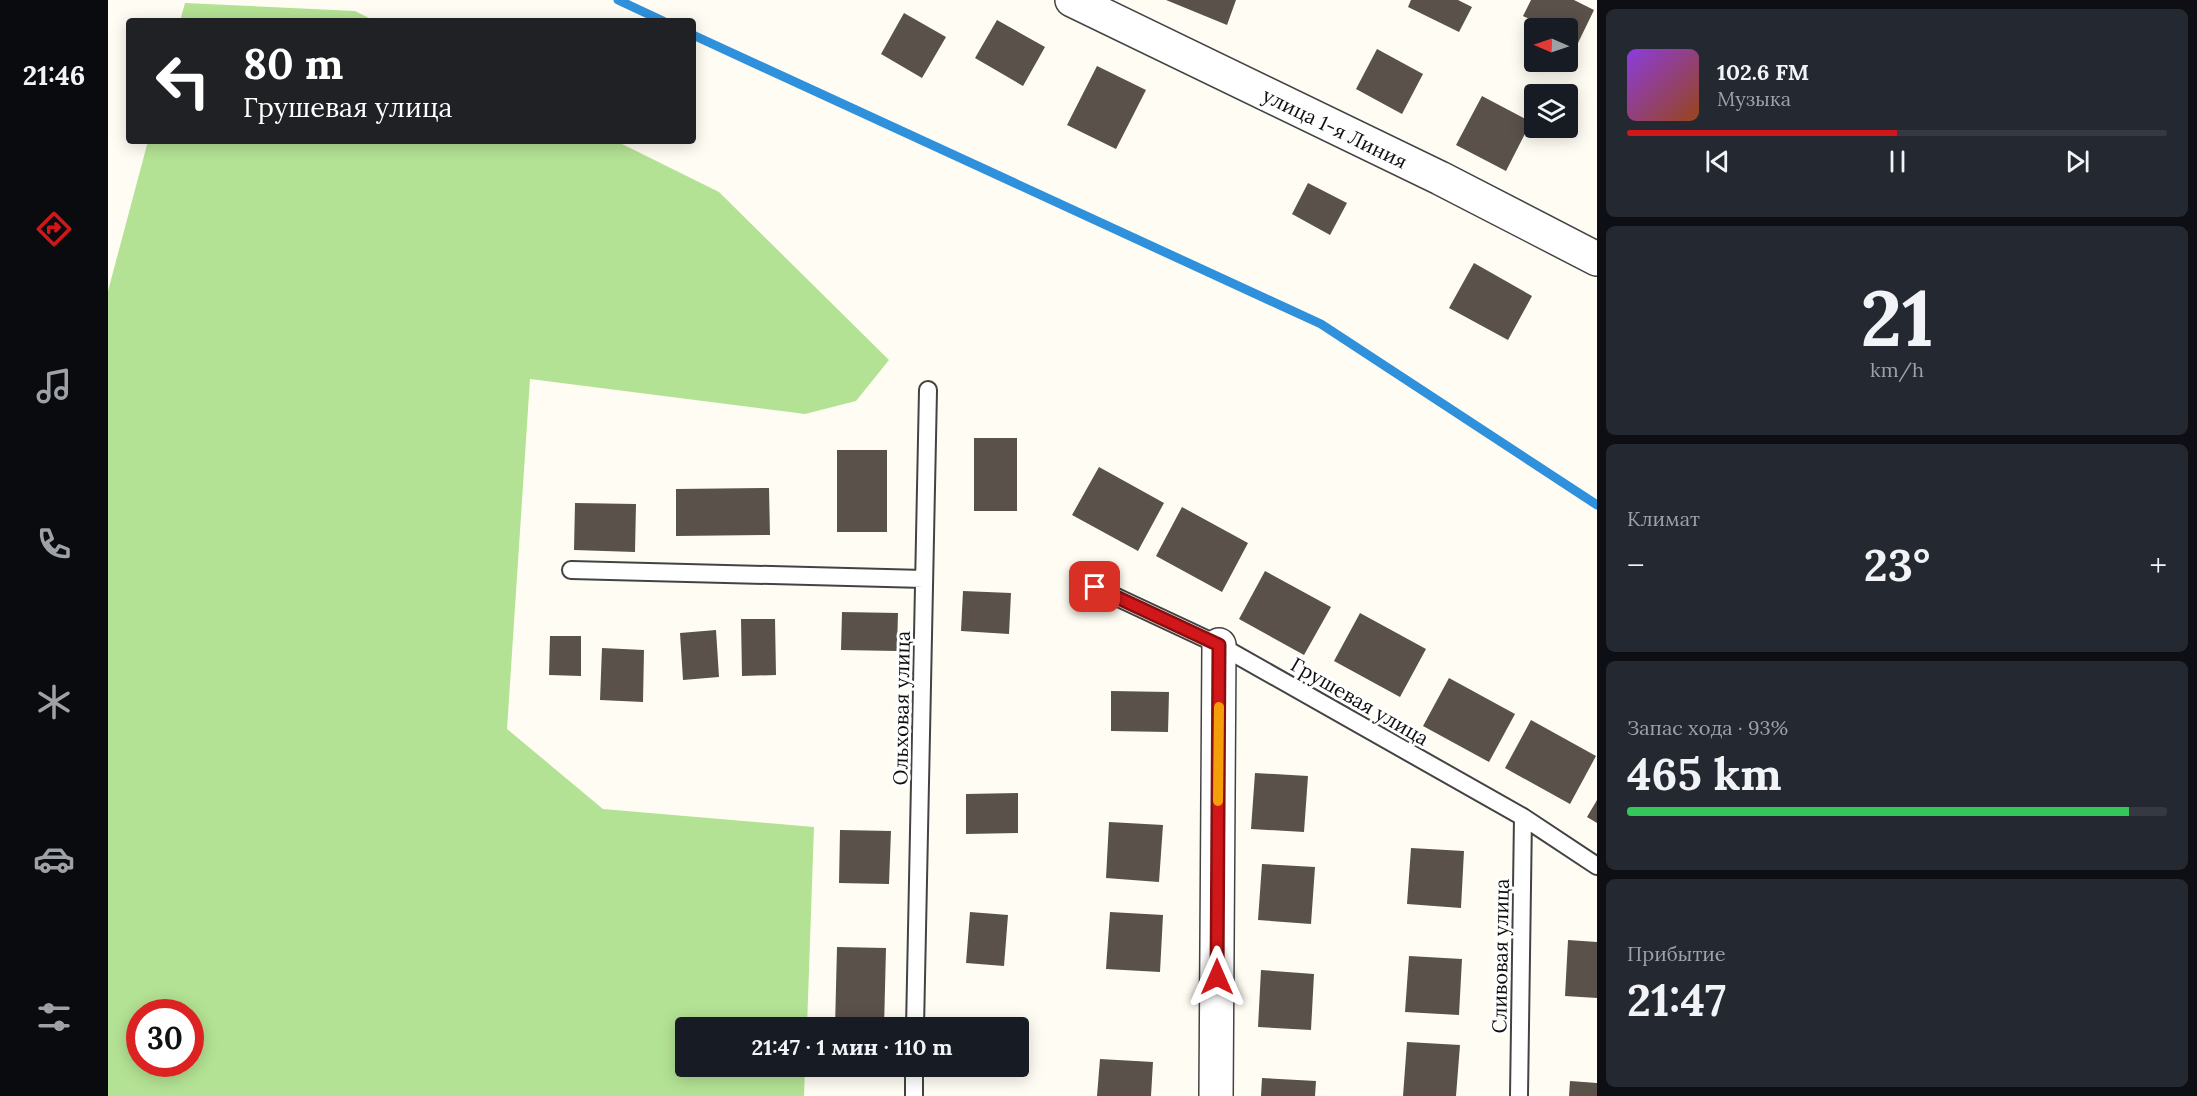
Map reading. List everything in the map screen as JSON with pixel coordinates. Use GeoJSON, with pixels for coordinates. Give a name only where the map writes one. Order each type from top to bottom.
{"type":"FeatureCollection","features":[{"type":"Feature","properties":{"kind":"street","name":"улица 1-я Линия"},"geometry":{"type":"LineString","coordinates":[[1072,0],[1440,178],[1597,259]]}},
{"type":"Feature","properties":{"kind":"street"},"geometry":{"type":"LineString","coordinates":[[1216,1096],[1219,645]]}},
{"type":"Feature","properties":{"kind":"lane","name":"Ольховая улица"},"geometry":{"type":"LineString","coordinates":[[915,1017],[928,390]]}},
{"type":"Feature","properties":{"kind":"lane"},"geometry":{"type":"LineString","coordinates":[[571,570],[924,579]]}},
{"type":"Feature","properties":{"kind":"lane","name":"Грушевая улица"},"geometry":{"type":"LineString","coordinates":[[1095,587],[1219,645],[1522,817],[1597,866]]}},
{"type":"Feature","properties":{"kind":"lane","name":"Сливовая улица"},"geometry":{"type":"LineString","coordinates":[[1519,1096],[1522,817]]}},
{"type":"Feature","properties":{"kind":"lane"},"geometry":{"type":"LineString","coordinates":[[914,1077],[914,1096]]}},
{"type":"Feature","properties":{"kind":"green space"},"geometry":{"type":"Polygon","coordinates":[[[185,3],[355,11],[369,18],[181,18],[185,3]]]}},
{"type":"Feature","properties":{"kind":"green space"},"geometry":{"type":"Polygon","coordinates":[[[147,144],[622,144],[719,192],[889,360],[856,401],[805,414],[530,379],[507,729],[603,809],[814,827],[807,1017],[675,1017],[675,1077],[805,1077],[804,1096],[108,1096],[108,291],[147,144]]]}},
{"type":"Feature","properties":{"kind":"building"},"geometry":{"type":"Polygon","coordinates":[[[1166,0],[1236,0],[1227,25],[1166,0]]]}},
{"type":"Feature","properties":{"kind":"building"},"geometry":{"type":"Polygon","coordinates":[[[1411,0],[1458,0],[1472,7],[1459,32],[1408,7],[1411,0]]]}},
{"type":"Feature","properties":{"kind":"building"},"geometry":{"type":"Polygon","coordinates":[[[1531,0],[1574,0],[1594,10],[1578,43],[1578,18],[1527,18],[1523,16],[1531,0]]]}},
{"type":"Feature","properties":{"kind":"building"},"geometry":{"type":"Polygon","coordinates":[[[904,13],[946,37],[922,78],[881,54],[904,13]]]}},
{"type":"Feature","properties":{"kind":"building"},"geometry":{"type":"Polygon","coordinates":[[[997,20],[1045,47],[1023,86],[975,58],[997,20]]]}},
{"type":"Feature","properties":{"kind":"building"},"geometry":{"type":"Polygon","coordinates":[[[1377,49],[1423,74],[1402,114],[1356,89],[1377,49]]]}},
{"type":"Feature","properties":{"kind":"building"},"geometry":{"type":"Polygon","coordinates":[[[1097,66],[1146,90],[1116,149],[1067,125],[1097,66]]]}},
{"type":"Feature","properties":{"kind":"building"},"geometry":{"type":"Polygon","coordinates":[[[1482,96],[1524,118],[1524,136],[1506,171],[1456,145],[1482,96]]]}},
{"type":"Feature","properties":{"kind":"building"},"geometry":{"type":"Polygon","coordinates":[[[1308,183],[1347,203],[1330,235],[1292,214],[1308,183]]]}},
{"type":"Feature","properties":{"kind":"building"},"geometry":{"type":"Polygon","coordinates":[[[1474,263],[1532,296],[1508,340],[1449,308],[1474,263]]]}},
{"type":"Feature","properties":{"kind":"building"},"geometry":{"type":"Polygon","coordinates":[[[974,438],[1017,438],[1017,511],[974,511],[974,438]]]}},
{"type":"Feature","properties":{"kind":"building"},"geometry":{"type":"Polygon","coordinates":[[[837,450],[887,450],[887,532],[837,532],[837,450]]]}},
{"type":"Feature","properties":{"kind":"building"},"geometry":{"type":"Polygon","coordinates":[[[1099,467],[1164,503],[1138,551],[1072,515],[1099,467]]]}},
{"type":"Feature","properties":{"kind":"building"},"geometry":{"type":"Polygon","coordinates":[[[769,488],[770,535],[676,536],[676,489],[769,488]]]}},
{"type":"Feature","properties":{"kind":"building"},"geometry":{"type":"Polygon","coordinates":[[[575,503],[636,504],[635,552],[574,550],[575,503]]]}},
{"type":"Feature","properties":{"kind":"building"},"geometry":{"type":"Polygon","coordinates":[[[1182,507],[1248,543],[1222,592],[1156,556],[1182,507]]]}},
{"type":"Feature","properties":{"kind":"building"},"geometry":{"type":"Polygon","coordinates":[[[1265,571],[1331,607],[1304,655],[1239,619],[1265,571]]]}},
{"type":"Feature","properties":{"kind":"building"},"geometry":{"type":"Polygon","coordinates":[[[963,591],[1011,593],[1009,634],[961,631],[963,591]]]}},
{"type":"Feature","properties":{"kind":"building"},"geometry":{"type":"Polygon","coordinates":[[[842,612],[898,613],[897,651],[841,650],[842,612]]]}},
{"type":"Feature","properties":{"kind":"building"},"geometry":{"type":"Polygon","coordinates":[[[1360,613],[1426,649],[1400,697],[1334,661],[1360,613]]]}},
{"type":"Feature","properties":{"kind":"building"},"geometry":{"type":"Polygon","coordinates":[[[741,619],[775,619],[776,675],[742,676],[741,619]]]}},
{"type":"Feature","properties":{"kind":"building"},"geometry":{"type":"Polygon","coordinates":[[[716,630],[719,677],[683,680],[680,633],[716,630]]]}},
{"type":"Feature","properties":{"kind":"building"},"geometry":{"type":"Polygon","coordinates":[[[550,636],[581,636],[581,676],[549,675],[550,636]]]}},
{"type":"Feature","properties":{"kind":"building"},"geometry":{"type":"Polygon","coordinates":[[[602,648],[644,650],[643,702],[600,700],[602,648]]]}},
{"type":"Feature","properties":{"kind":"building"},"geometry":{"type":"Polygon","coordinates":[[[1449,678],[1515,714],[1489,762],[1423,726],[1449,678]]]}},
{"type":"Feature","properties":{"kind":"building"},"geometry":{"type":"Polygon","coordinates":[[[1111,691],[1169,692],[1168,732],[1111,731],[1111,691]]]}},
{"type":"Feature","properties":{"kind":"building"},"geometry":{"type":"Polygon","coordinates":[[[1531,720],[1596,756],[1570,804],[1505,768],[1531,720]]]}},
{"type":"Feature","properties":{"kind":"building"},"geometry":{"type":"Polygon","coordinates":[[[1255,773],[1308,776],[1304,832],[1251,829],[1255,773]]]}},
{"type":"Feature","properties":{"kind":"building"},"geometry":{"type":"Polygon","coordinates":[[[1018,793],[1018,833],[966,834],[966,794],[1018,793]]]}},
{"type":"Feature","properties":{"kind":"building"},"geometry":{"type":"Polygon","coordinates":[[[1597,800],[1597,823],[1587,817],[1597,800]]]}},
{"type":"Feature","properties":{"kind":"building"},"geometry":{"type":"Polygon","coordinates":[[[1109,822],[1163,825],[1159,882],[1106,878],[1109,822]]]}},
{"type":"Feature","properties":{"kind":"building"},"geometry":{"type":"Polygon","coordinates":[[[840,830],[891,831],[889,884],[839,883],[840,830]]]}},
{"type":"Feature","properties":{"kind":"building"},"geometry":{"type":"Polygon","coordinates":[[[1411,848],[1464,851],[1461,908],[1407,904],[1411,848]]]}},
{"type":"Feature","properties":{"kind":"building"},"geometry":{"type":"Polygon","coordinates":[[[1262,864],[1315,867],[1311,924],[1258,920],[1262,864]]]}},
{"type":"Feature","properties":{"kind":"building"},"geometry":{"type":"Polygon","coordinates":[[[970,912],[1008,915],[1004,966],[966,963],[970,912]]]}},
{"type":"Feature","properties":{"kind":"building"},"geometry":{"type":"Polygon","coordinates":[[[1110,912],[1163,915],[1160,972],[1106,969],[1110,912]]]}},
{"type":"Feature","properties":{"kind":"building"},"geometry":{"type":"Polygon","coordinates":[[[1568,940],[1597,942],[1597,998],[1565,996],[1568,940]]]}},
{"type":"Feature","properties":{"kind":"building"},"geometry":{"type":"Polygon","coordinates":[[[837,947],[886,948],[884,1017],[835,1017],[837,947]]]}},
{"type":"Feature","properties":{"kind":"building"},"geometry":{"type":"Polygon","coordinates":[[[1409,956],[1462,959],[1459,1015],[1405,1012],[1409,956]]]}},
{"type":"Feature","properties":{"kind":"building"},"geometry":{"type":"Polygon","coordinates":[[[1261,970],[1314,974],[1311,1030],[1258,1027],[1261,970]]]}},
{"type":"Feature","properties":{"kind":"building"},"geometry":{"type":"Polygon","coordinates":[[[1407,1042],[1460,1045],[1456,1096],[1403,1096],[1407,1042]]]}},
{"type":"Feature","properties":{"kind":"building"},"geometry":{"type":"Polygon","coordinates":[[[1100,1059],[1153,1062],[1151,1096],[1097,1096],[1100,1059]]]}},
{"type":"Feature","properties":{"kind":"building"},"geometry":{"type":"Polygon","coordinates":[[[1262,1078],[1316,1081],[1315,1096],[1261,1096],[1262,1078]]]}},
{"type":"Feature","properties":{"kind":"building"},"geometry":{"type":"Polygon","coordinates":[[[1570,1081],[1597,1083],[1597,1096],[1569,1096],[1570,1081]]]}},
{"type":"Feature","properties":{"kind":"waterway"},"geometry":{"type":"LineString","coordinates":[[618,0],[657,18]]}},
{"type":"Feature","properties":{"kind":"waterway"},"geometry":{"type":"LineString","coordinates":[[696,36],[1321,324],[1597,505]]}},
{"type":"Feature","properties":{"kind":"slow traffic"},"geometry":{"type":"LineString","coordinates":[[1218,801],[1219,707]]}},
{"type":"Feature","properties":{"kind":"route"},"geometry":{"type":"LineString","coordinates":[[1095,587],[1219,645],[1217,977]]}}]}
